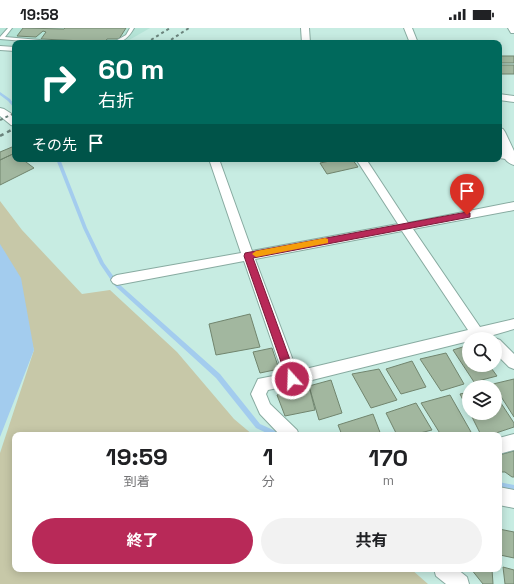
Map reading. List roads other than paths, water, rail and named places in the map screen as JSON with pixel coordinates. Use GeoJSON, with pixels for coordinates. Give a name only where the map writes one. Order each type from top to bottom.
{"type":"FeatureCollection","features":[{"type":"Feature","properties":{"kind":"street"},"geometry":{"type":"LineString","coordinates":[[305,28],[306,40]]}},
{"type":"Feature","properties":{"kind":"street"},"geometry":{"type":"LineString","coordinates":[[408,28],[413,40]]}},
{"type":"Feature","properties":{"kind":"street"},"geometry":{"type":"LineString","coordinates":[[0,48],[12,49]]}},
{"type":"Feature","properties":{"kind":"street"},"geometry":{"type":"LineString","coordinates":[[502,97],[514,99]]}},
{"type":"Feature","properties":{"kind":"street"},"geometry":{"type":"LineString","coordinates":[[0,110],[12,120]]}},
{"type":"Feature","properties":{"kind":"street"},"geometry":{"type":"LineString","coordinates":[[502,140],[509,157]]}},
{"type":"Feature","properties":{"kind":"street"},"geometry":{"type":"LineString","coordinates":[[215,162],[292,379]]}},
{"type":"Feature","properties":{"kind":"street"},"geometry":{"type":"LineString","coordinates":[[363,162],[405,227],[479,332]]}},
{"type":"Feature","properties":{"kind":"street"},"geometry":{"type":"LineString","coordinates":[[117,280],[514,206]]}},
{"type":"Feature","properties":{"kind":"street"},"geometry":{"type":"LineString","coordinates":[[493,332],[514,324]]}},
{"type":"Feature","properties":{"kind":"street"},"geometry":{"type":"LineString","coordinates":[[288,432],[265,410],[258,394],[263,384],[292,379],[462,341]]}},
{"type":"Feature","properties":{"kind":"street"},"geometry":{"type":"LineString","coordinates":[[502,351],[514,362]]}},
{"type":"Feature","properties":{"kind":"street"},"geometry":{"type":"LineString","coordinates":[[502,445],[514,442]]}},
{"type":"Feature","properties":{"kind":"street"},"geometry":{"type":"LineString","coordinates":[[502,497],[514,499]]}},
{"type":"Feature","properties":{"kind":"street"},"geometry":{"type":"LineString","coordinates":[[446,572],[460,584]]}},
{"type":"Feature","properties":{"kind":"lane"},"geometry":{"type":"LineString","coordinates":[[1,38],[10,28]]}},
{"type":"Feature","properties":{"kind":"lane"},"geometry":{"type":"LineString","coordinates":[[120,40],[127,36],[132,28]]}},
{"type":"Feature","properties":{"kind":"lane"},"geometry":{"type":"LineString","coordinates":[[1,38],[26,40]]}},
{"type":"Feature","properties":{"kind":"water"},"geometry":{"type":"Polygon","coordinates":[[[0,244],[21,278],[34,350],[0,437],[0,244]]]}},
{"type":"Feature","properties":{"kind":"waterway"},"geometry":{"type":"LineString","coordinates":[[0,93],[12,104]]}},
{"type":"Feature","properties":{"kind":"waterway"},"geometry":{"type":"LineString","coordinates":[[59,162],[85,228],[102,264],[117,285],[218,376],[258,426],[271,432]]}},
{"type":"Feature","properties":{"kind":"waterway"},"geometry":{"type":"LineString","coordinates":[[502,486],[514,488]]}},
{"type":"Feature","properties":{"kind":"railway"},"geometry":{"type":"LineString","coordinates":[[151,40],[170,28]]}},
{"type":"Feature","properties":{"kind":"railway"},"geometry":{"type":"LineString","coordinates":[[171,40],[189,28]]}},
{"type":"Feature","properties":{"kind":"railway"},"geometry":{"type":"LineString","coordinates":[[0,120],[12,114]]}},
{"type":"Feature","properties":{"kind":"railway"},"geometry":{"type":"LineString","coordinates":[[0,136],[12,130]]}}]}
